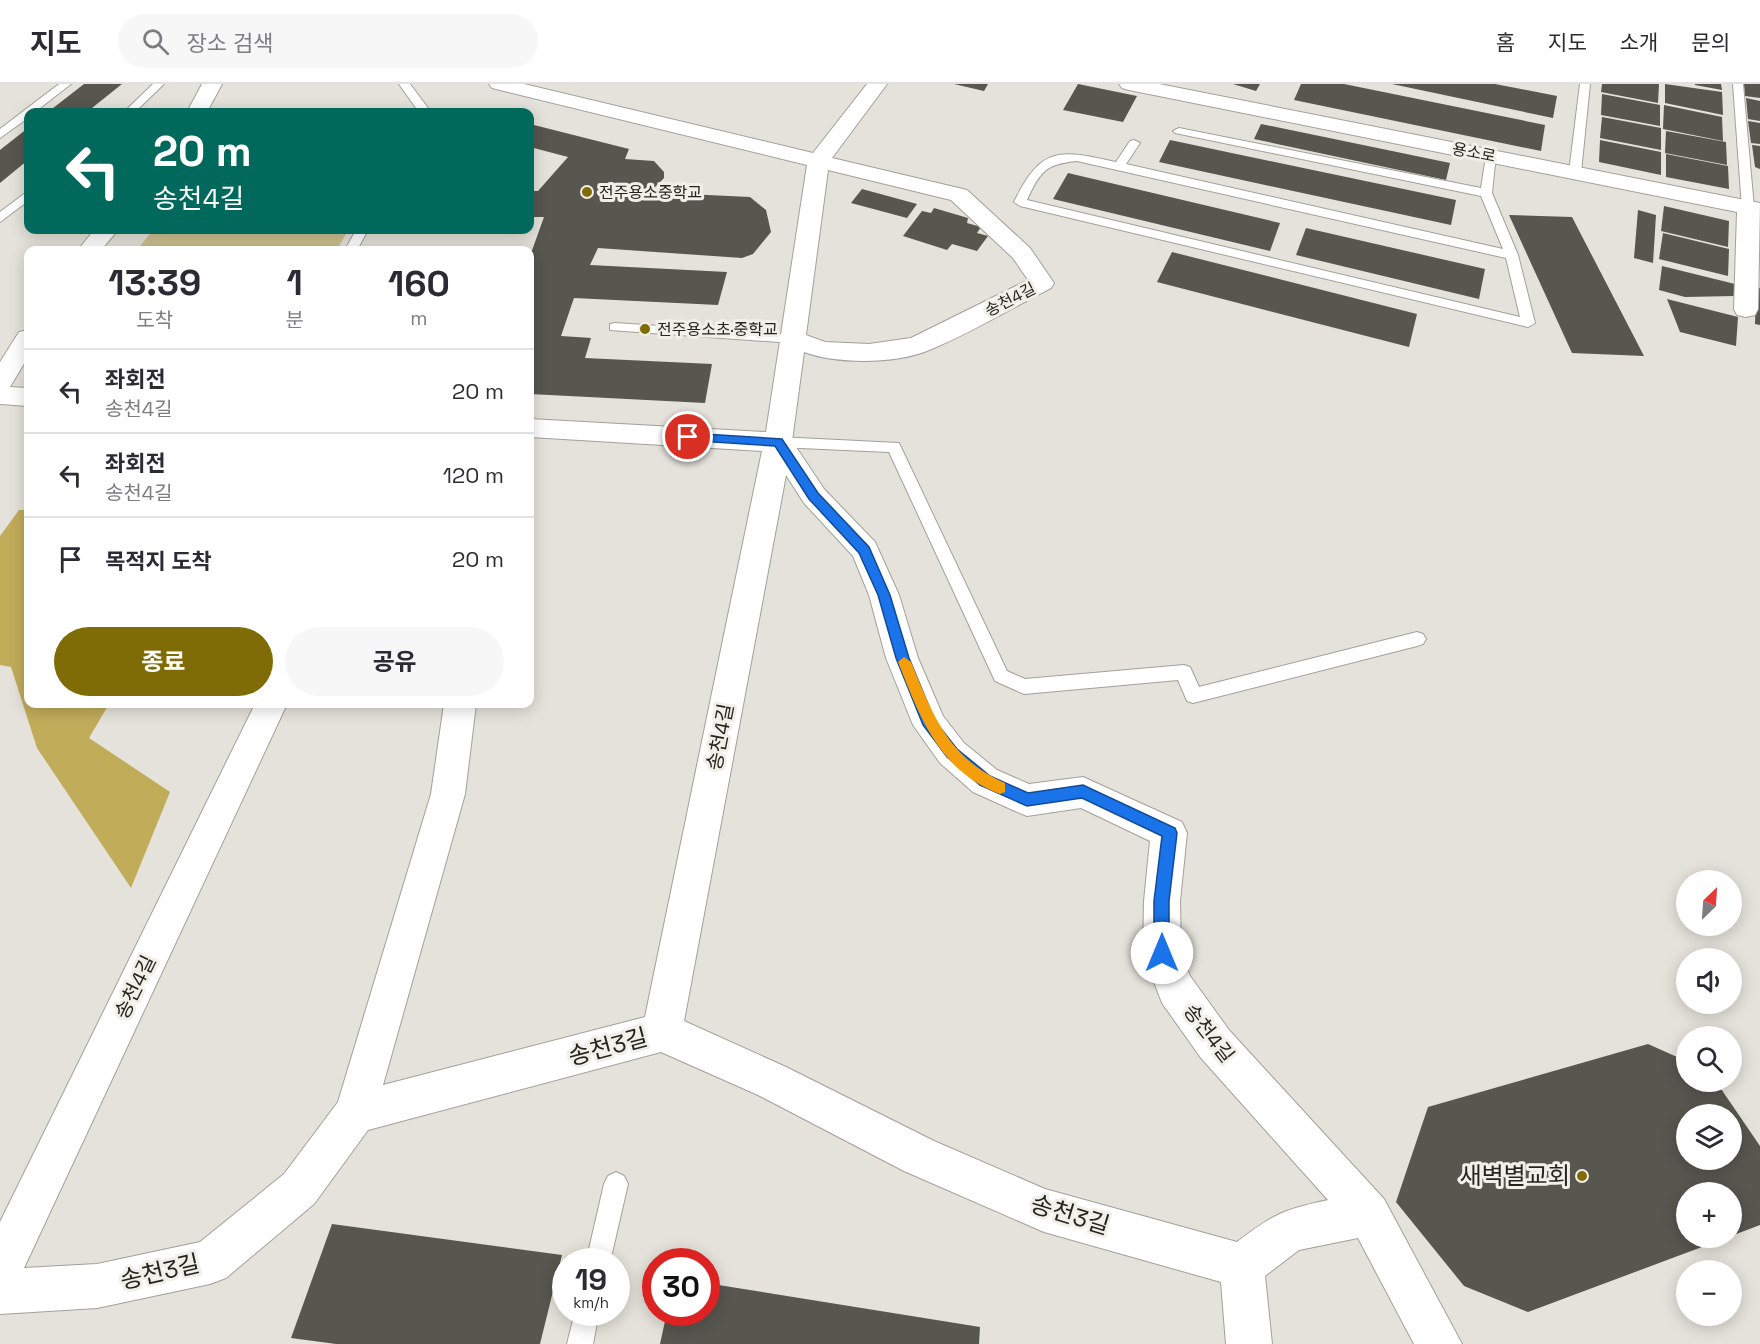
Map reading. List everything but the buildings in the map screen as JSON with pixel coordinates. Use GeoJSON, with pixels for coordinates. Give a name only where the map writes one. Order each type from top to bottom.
{"type":"FeatureCollection","features":[{"type":"Feature","properties":{"kind":"street"},"geometry":{"type":"LineString","coordinates":[[199,108],[212,84]]}},
{"type":"Feature","properties":{"kind":"street"},"geometry":{"type":"LineString","coordinates":[[499,84],[818,161]]}},
{"type":"Feature","properties":{"kind":"street","name":"송천4길"},"geometry":{"type":"LineString","coordinates":[[662,1032],[778,442],[818,161],[877,84]]}},
{"type":"Feature","properties":{"kind":"street","name":"용소로"},"geometry":{"type":"LineString","coordinates":[[1129,84],[1192,90],[1492,156],[1754,209]]}},
{"type":"Feature","properties":{"kind":"street","name":"송천4길"},"geometry":{"type":"LineString","coordinates":[[792,339],[823,350],[835,351],[869,352],[917,345],[1042,283],[1022,253],[959,195],[818,161]]}},
{"type":"Feature","properties":{"kind":"street"},"geometry":{"type":"LineString","coordinates":[[1746,309],[1754,209]]}},
{"type":"Feature","properties":{"kind":"street"},"geometry":{"type":"LineString","coordinates":[[92,246],[103,234]]}},
{"type":"Feature","properties":{"kind":"street"},"geometry":{"type":"LineString","coordinates":[[0,381],[24,344]]}},
{"type":"Feature","properties":{"kind":"street"},"geometry":{"type":"LineString","coordinates":[[0,395],[24,397]]}},
{"type":"Feature","properties":{"kind":"street"},"geometry":{"type":"LineString","coordinates":[[534,428],[778,442]]}},
{"type":"Feature","properties":{"kind":"street","name":"송천4길"},"geometry":{"type":"LineString","coordinates":[[778,442],[814,496],[864,550],[884,595],[902,658],[930,725],[952,753],[985,781],[1027,800],[1083,792],[1169,833],[1162,901],[1162,953],[1176,989],[1215,1044],[1369,1214]]}},
{"type":"Feature","properties":{"kind":"street","name":"송천4길"},"geometry":{"type":"LineString","coordinates":[[0,1270],[269,708]]}},
{"type":"Feature","properties":{"kind":"street"},"geometry":{"type":"LineString","coordinates":[[355,1113],[448,794],[459,708]]}},
{"type":"Feature","properties":{"kind":"street","name":"송천3길"},"geometry":{"type":"LineString","coordinates":[[0,1292],[98,1286],[210,1262],[299,1189],[355,1113],[662,1032],[772,1081],[919,1156],[1044,1210],[1242,1266]]}},
{"type":"Feature","properties":{"kind":"street"},"geometry":{"type":"LineString","coordinates":[[1249,1344],[1242,1266],[1289,1230],[1369,1214],[1439,1344]]}},
{"type":"Feature","properties":{"kind":"lane"},"geometry":{"type":"LineString","coordinates":[[35,108],[66,84]]}},
{"type":"Feature","properties":{"kind":"lane"},"geometry":{"type":"LineString","coordinates":[[134,108],[155,91],[159,84]]}},
{"type":"Feature","properties":{"kind":"lane"},"geometry":{"type":"LineString","coordinates":[[404,84],[422,108]]}},
{"type":"Feature","properties":{"kind":"lane"},"geometry":{"type":"LineString","coordinates":[[1571,84],[1584,85],[1575,172]]}},
{"type":"Feature","properties":{"kind":"lane"},"geometry":{"type":"LineString","coordinates":[[1738,84],[1754,209]]}},
{"type":"Feature","properties":{"kind":"lane"},"geometry":{"type":"LineString","coordinates":[[0,135],[24,117]]}},
{"type":"Feature","properties":{"kind":"lane"},"geometry":{"type":"LineString","coordinates":[[1179,131],[1486,193]]}},
{"type":"Feature","properties":{"kind":"lane"},"geometry":{"type":"LineString","coordinates":[[1119,166],[1134,143]]}},
{"type":"Feature","properties":{"kind":"lane"},"geometry":{"type":"LineString","coordinates":[[1492,156],[1486,193],[1512,255],[1528,323],[1020,202],[1037,167],[1054,159],[1077,157],[1512,255]]}},
{"type":"Feature","properties":{"kind":"lane"},"geometry":{"type":"LineString","coordinates":[[0,218],[24,198]]}},
{"type":"Feature","properties":{"kind":"lane"},"geometry":{"type":"LineString","coordinates":[[615,327],[792,339]]}},
{"type":"Feature","properties":{"kind":"lane"},"geometry":{"type":"LineString","coordinates":[[778,442],[894,447],[1001,676],[1024,687],[1184,672],[1193,696],[1417,639]]}},
{"type":"Feature","properties":{"kind":"lane"},"geometry":{"type":"LineString","coordinates":[[601,1248],[616,1184]]}},
{"type":"Feature","properties":{"kind":"lane"},"geometry":{"type":"LineString","coordinates":[[580,1344],[584,1326]]}},
{"type":"Feature","properties":{"kind":"shaded area"},"geometry":{"type":"Polygon","coordinates":[[[150,234],[346,234],[339,246],[140,246],[150,234]]]}},
{"type":"Feature","properties":{"kind":"shaded area"},"geometry":{"type":"Polygon","coordinates":[[[19,510],[24,510],[24,708],[11,667],[0,665],[0,536],[19,510]]]}},
{"type":"Feature","properties":{"kind":"shaded area"},"geometry":{"type":"Polygon","coordinates":[[[24,708],[107,708],[89,738],[170,792],[131,888],[37,748],[24,708]]]}},
{"type":"Feature","properties":{"kind":"slow traffic"},"geometry":{"type":"LineString","coordinates":[[904,662],[930,725],[952,753],[985,781],[1000,787]]}},
{"type":"Feature","properties":{"kind":"place","name":"전주용소중학교"},"geometry":{"type":"Point","coordinates":[587,192]}},
{"type":"Feature","properties":{"kind":"place","name":"전주용소초·중학교"},"geometry":{"type":"Point","coordinates":[645,329]}},
{"type":"Feature","properties":{"kind":"place","name":"새벽별교회"},"geometry":{"type":"Point","coordinates":[1582,1176]}},
{"type":"Feature","properties":{"kind":"route"},"geometry":{"type":"LineString","coordinates":[[688,437],[778,442],[814,496],[864,550],[884,595],[902,658],[930,725],[952,753],[985,781],[1027,800],[1083,792],[1169,833],[1162,901],[1162,953]]}}]}
